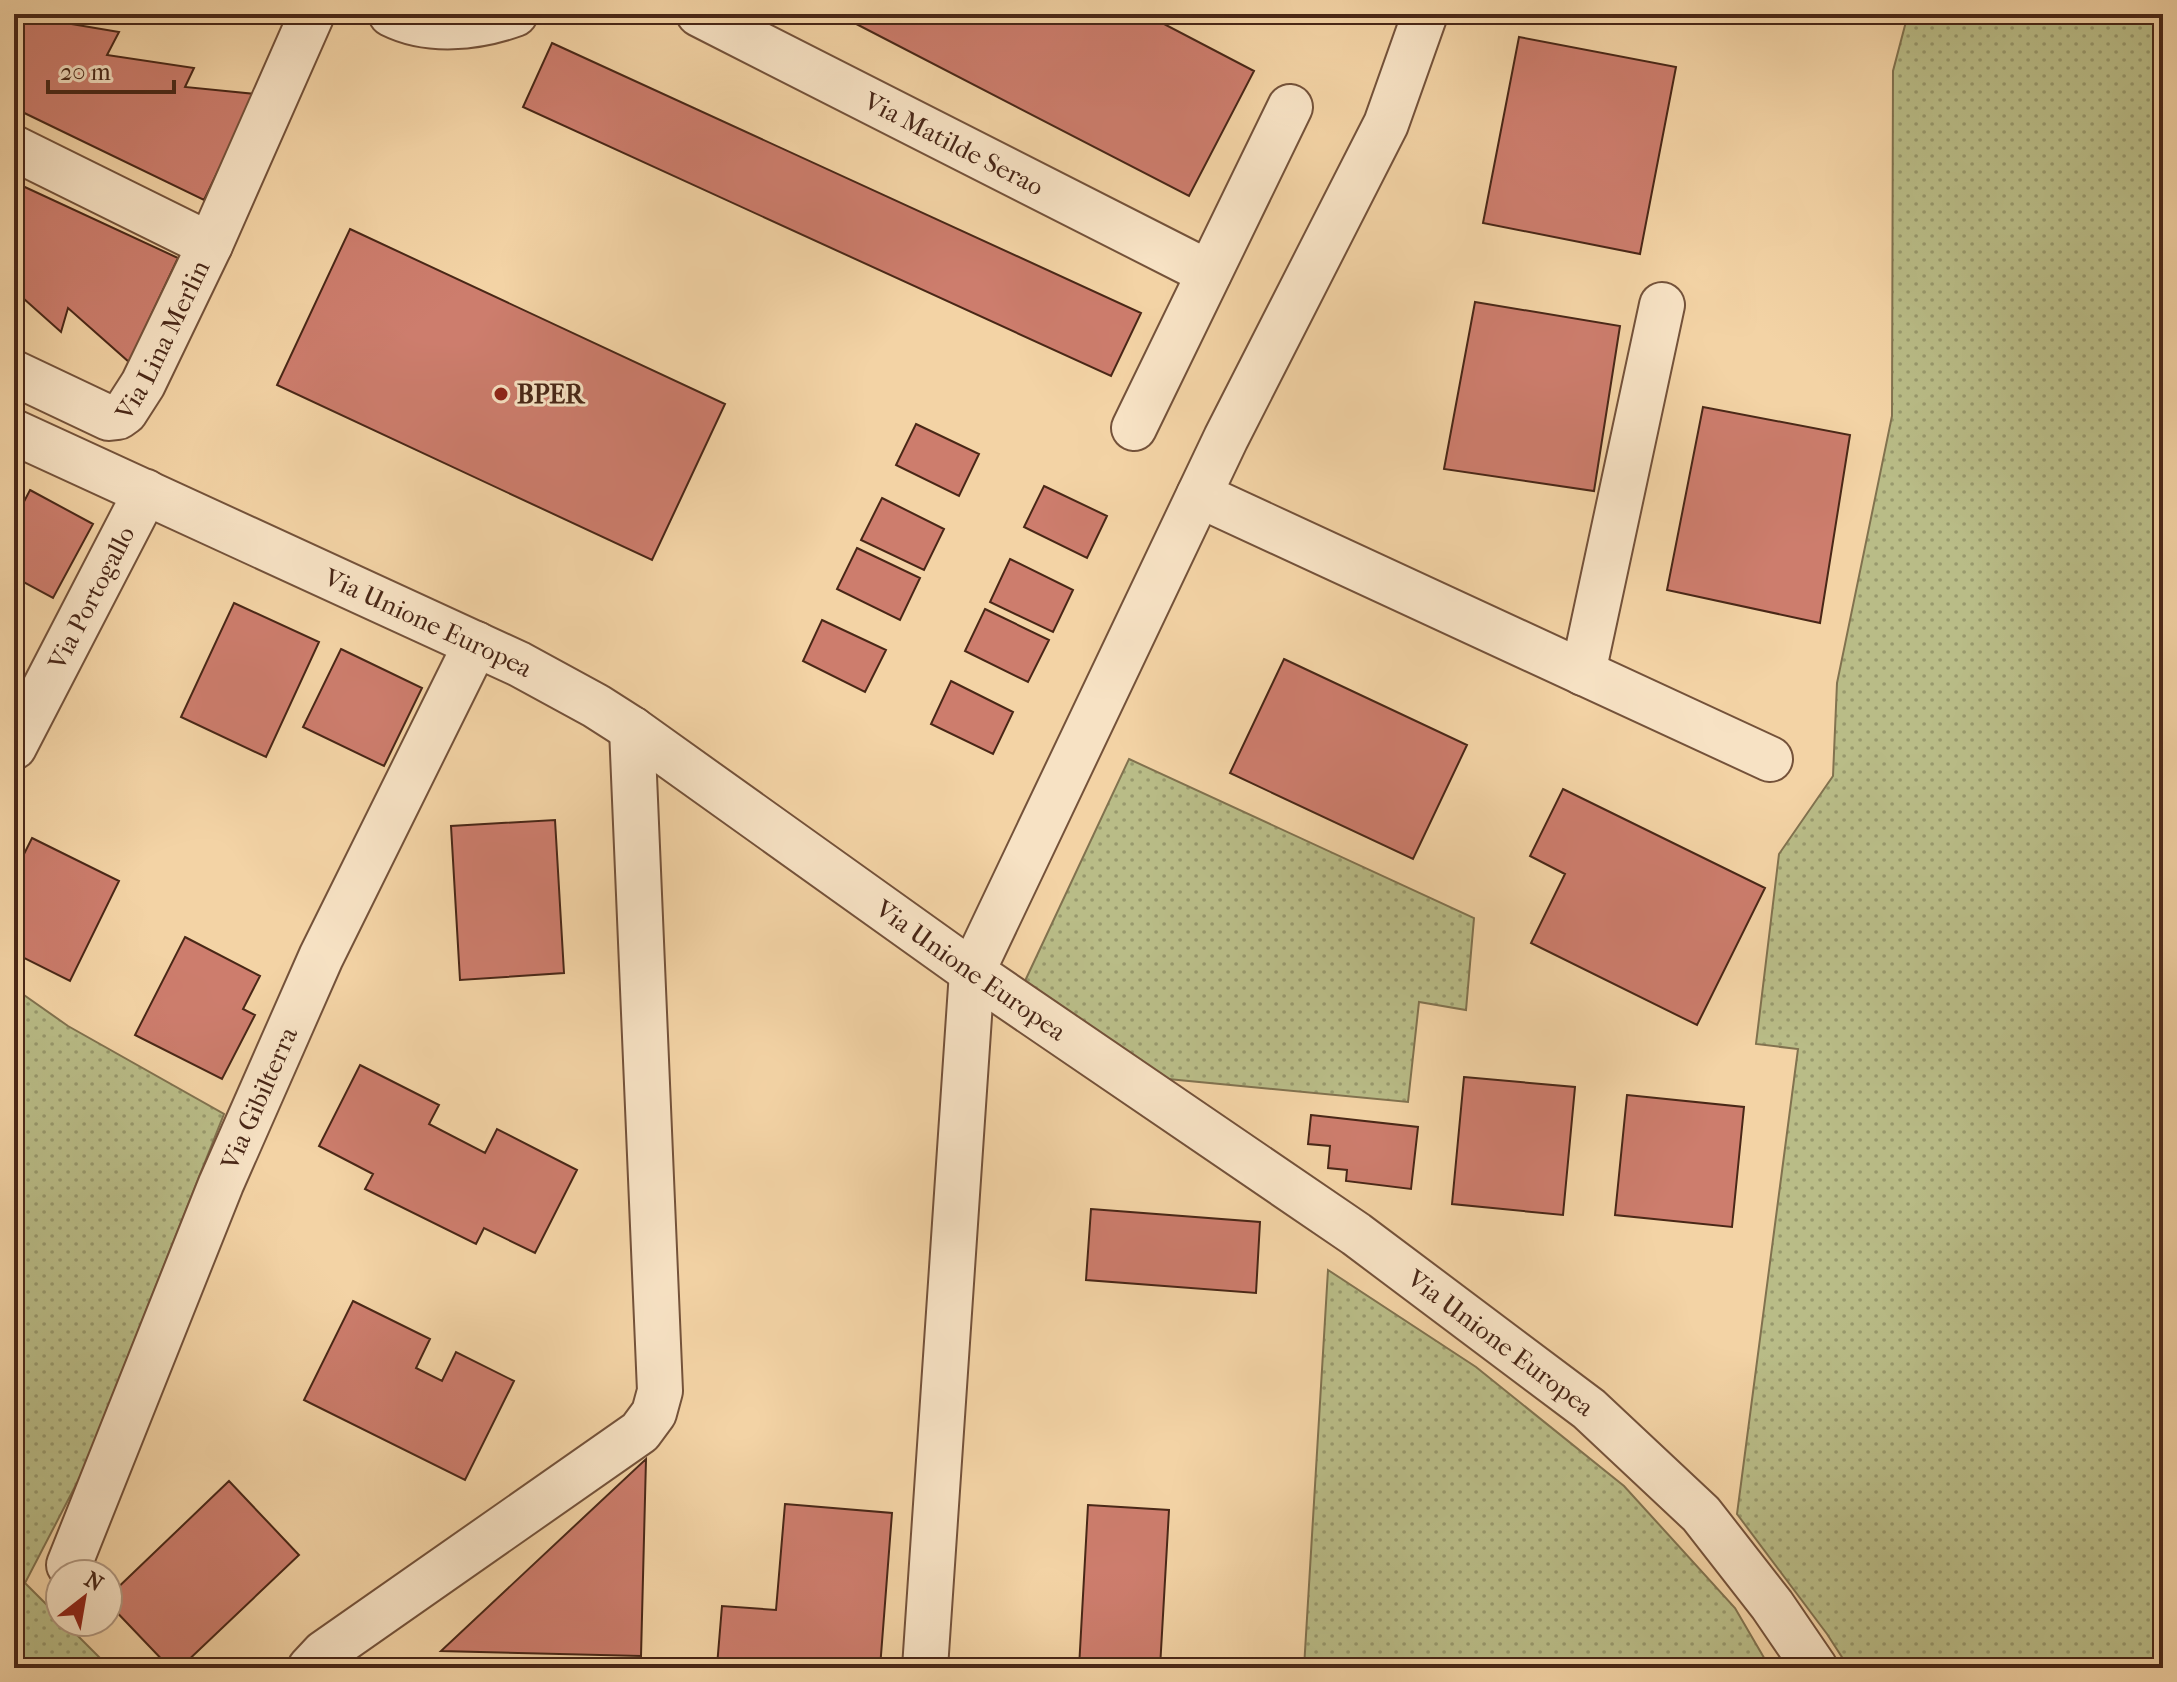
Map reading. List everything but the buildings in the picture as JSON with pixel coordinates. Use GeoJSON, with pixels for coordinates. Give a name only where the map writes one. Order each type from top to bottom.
{"type":"FeatureCollection","features":[{"type":"Feature","properties":{"kind":"street","name":"Via Lina Merlin"},"geometry":{"type":"LineString","coordinates":[[14,373],[109,418],[125,412],[143,384],[210,245],[312,14]]}},
{"type":"Feature","properties":{"kind":"street"},"geometry":{"type":"LineString","coordinates":[[397,17],[433,26],[492,22],[515,14]]}},
{"type":"Feature","properties":{"kind":"street","name":"Via Matilde Serao"},"geometry":{"type":"LineString","coordinates":[[699,14],[1209,273]]}},
{"type":"Feature","properties":{"kind":"street"},"geometry":{"type":"LineString","coordinates":[[925,1668],[972,972],[1226,438],[1386,124],[1425,14]]}},
{"type":"Feature","properties":{"kind":"street"},"geometry":{"type":"LineString","coordinates":[[1134,428],[1290,107]]}},
{"type":"Feature","properties":{"kind":"street","name":"Via Lina Merlin"},"geometry":{"type":"LineString","coordinates":[[14,148],[210,245]]}},
{"type":"Feature","properties":{"kind":"street"},"geometry":{"type":"LineString","coordinates":[[1583,673],[1662,305]]}},
{"type":"Feature","properties":{"kind":"street","name":"Via Unione Europea"},"geometry":{"type":"LineString","coordinates":[[14,432],[476,644],[559,684],[632,729],[972,972],[1356,1234],[1589,1409],[1701,1514],[1772,1605],[1815,1668]]}},
{"type":"Feature","properties":{"kind":"street","name":"Via Portogallo"},"geometry":{"type":"LineString","coordinates":[[14,747],[146,492]]}},
{"type":"Feature","properties":{"kind":"street"},"geometry":{"type":"LineString","coordinates":[[1199,495],[1770,759]]}},
{"type":"Feature","properties":{"kind":"street","name":"Via Gibilterra"},"geometry":{"type":"LineString","coordinates":[[72,1558],[221,1184],[314,971],[476,644]]}},
{"type":"Feature","properties":{"kind":"street"},"geometry":{"type":"LineString","coordinates":[[310,1668],[324,1653],[640,1432],[654,1413],[660,1391],[632,729]]}},
{"type":"Feature","properties":{"kind":"green space"},"geometry":{"type":"Polygon","coordinates":[[[1908,14],[2163,14],[2163,1668],[1849,1668],[1737,1514],[1798,1049],[1756,1044],[1779,854],[1833,776],[1837,683],[1892,416],[1893,71],[1908,14]]]}},
{"type":"Feature","properties":{"kind":"green space"},"geometry":{"type":"Polygon","coordinates":[[[1129,759],[1474,918],[1466,1010],[1419,1002],[1408,1102],[1168,1079],[1025,981],[1129,759]]]}},
{"type":"Feature","properties":{"kind":"green space"},"geometry":{"type":"Polygon","coordinates":[[[14,988],[68,1026],[224,1114],[80,1477],[25,1583],[44,1602],[44,1638],[80,1638],[110,1668],[14,1668],[14,988]]]}},
{"type":"Feature","properties":{"kind":"green space"},"geometry":{"type":"Polygon","coordinates":[[[1328,1270],[1476,1367],[1624,1486],[1735,1608],[1770,1668],[1304,1668],[1328,1270]]]}},
{"type":"Feature","properties":{"kind":"place","name":"BPER"},"geometry":{"type":"Point","coordinates":[501,394]}}]}
